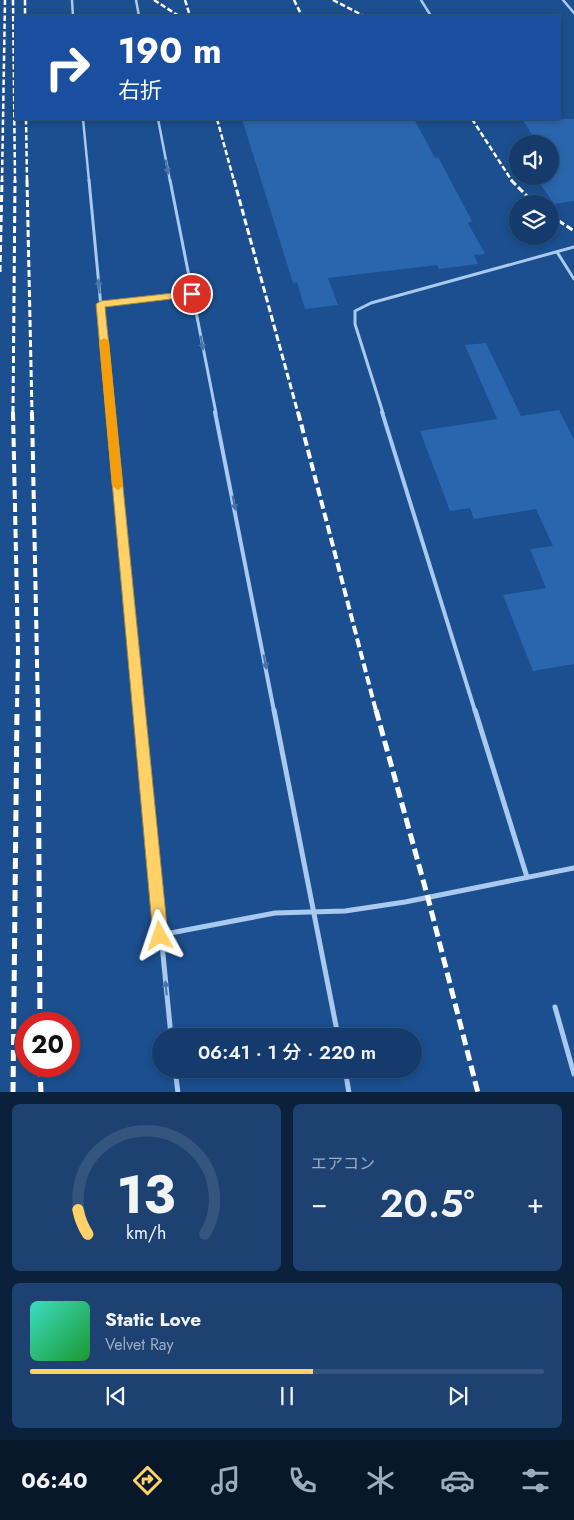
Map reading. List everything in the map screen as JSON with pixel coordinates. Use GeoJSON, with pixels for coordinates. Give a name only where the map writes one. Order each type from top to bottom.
{"type":"FeatureCollection","features":[{"type":"Feature","properties":{"kind":"lane"},"geometry":{"type":"LineString","coordinates":[[72,0],[74,15]]}},
{"type":"Feature","properties":{"kind":"lane"},"geometry":{"type":"LineString","coordinates":[[136,0],[139,15]]}},
{"type":"Feature","properties":{"kind":"lane"},"geometry":{"type":"LineString","coordinates":[[421,0],[430,15]]}},
{"type":"Feature","properties":{"kind":"lane"},"geometry":{"type":"LineString","coordinates":[[563,0],[574,13]]}},
{"type":"Feature","properties":{"kind":"lane"},"geometry":{"type":"LineString","coordinates":[[83,120],[170,1028]]}},
{"type":"Feature","properties":{"kind":"lane"},"geometry":{"type":"LineString","coordinates":[[158,120],[336,1028]]}},
{"type":"Feature","properties":{"kind":"lane"},"geometry":{"type":"LineString","coordinates":[[527,877],[358,334],[355,311],[370,302],[574,247]]}},
{"type":"Feature","properties":{"kind":"lane"},"geometry":{"type":"LineString","coordinates":[[557,252],[574,279]]}},
{"type":"Feature","properties":{"kind":"lane"},"geometry":{"type":"LineString","coordinates":[[101,304],[192,294]]}},
{"type":"Feature","properties":{"kind":"lane"},"geometry":{"type":"LineString","coordinates":[[160,936],[275,913],[346,911],[405,902],[574,868]]}},
{"type":"Feature","properties":{"kind":"lane"},"geometry":{"type":"LineString","coordinates":[[555,1007],[574,1074]]}},
{"type":"Feature","properties":{"kind":"lane"},"geometry":{"type":"LineString","coordinates":[[176,1078],[178,1092]]}},
{"type":"Feature","properties":{"kind":"lane"},"geometry":{"type":"LineString","coordinates":[[347,1078],[349,1092]]}},
{"type":"Feature","properties":{"kind":"building"},"geometry":{"type":"Polygon","coordinates":[[[574,119],[574,201],[559,203],[559,195],[548,195],[541,185],[559,185],[559,135],[532,135],[523,120],[574,119]]]}},
{"type":"Feature","properties":{"kind":"building"},"geometry":{"type":"Polygon","coordinates":[[[242,120],[415,120],[435,158],[438,157],[472,221],[468,223],[485,254],[474,255],[478,264],[439,269],[437,265],[328,278],[338,305],[305,309],[297,282],[293,283],[242,120]]]}},
{"type":"Feature","properties":{"kind":"building"},"geometry":{"type":"Polygon","coordinates":[[[486,343],[521,416],[559,410],[574,440],[574,664],[533,671],[503,595],[546,588],[530,549],[553,546],[536,509],[474,519],[470,508],[450,511],[420,431],[497,419],[465,345],[486,343]]]}},
{"type":"Feature","properties":{"kind":"railway"},"geometry":{"type":"LineString","coordinates":[[2,181],[5,0]]}},
{"type":"Feature","properties":{"kind":"railway"},"geometry":{"type":"LineString","coordinates":[[13,0],[15,181]]}},
{"type":"Feature","properties":{"kind":"railway"},"geometry":{"type":"LineString","coordinates":[[25,0],[25,15]]}},
{"type":"Feature","properties":{"kind":"railway"},"geometry":{"type":"LineString","coordinates":[[154,0],[177,15]]}},
{"type":"Feature","properties":{"kind":"railway"},"geometry":{"type":"LineString","coordinates":[[185,0],[190,15]]}},
{"type":"Feature","properties":{"kind":"railway"},"geometry":{"type":"LineString","coordinates":[[294,0],[302,15]]}},
{"type":"Feature","properties":{"kind":"railway"},"geometry":{"type":"LineString","coordinates":[[333,0],[362,15]]}},
{"type":"Feature","properties":{"kind":"railway"},"geometry":{"type":"LineString","coordinates":[[26,120],[27,181]]}},
{"type":"Feature","properties":{"kind":"railway"},"geometry":{"type":"LineString","coordinates":[[217,120],[234,181]]}},
{"type":"Feature","properties":{"kind":"railway"},"geometry":{"type":"LineString","coordinates":[[473,120],[509,176]]}},
{"type":"Feature","properties":{"kind":"railway"},"geometry":{"type":"LineString","coordinates":[[0,272],[2,180]]}},
{"type":"Feature","properties":{"kind":"railway"},"geometry":{"type":"LineString","coordinates":[[27,180],[32,413]]}},
{"type":"Feature","properties":{"kind":"railway"},"geometry":{"type":"LineString","coordinates":[[234,180],[298,413]]}},
{"type":"Feature","properties":{"kind":"railway"},"geometry":{"type":"LineString","coordinates":[[13,412],[15,181]]}},
{"type":"Feature","properties":{"kind":"railway"},"geometry":{"type":"LineString","coordinates":[[516,185],[526,195]]}},
{"type":"Feature","properties":{"kind":"railway"},"geometry":{"type":"LineString","coordinates":[[559,221],[574,231]]}},
{"type":"Feature","properties":{"kind":"railway"},"geometry":{"type":"LineString","coordinates":[[13,412],[18,650],[17,711]]}},
{"type":"Feature","properties":{"kind":"railway"},"geometry":{"type":"LineString","coordinates":[[32,412],[38,711]]}},
{"type":"Feature","properties":{"kind":"railway"},"geometry":{"type":"LineString","coordinates":[[298,412],[376,711]]}},
{"type":"Feature","properties":{"kind":"railway"},"geometry":{"type":"LineString","coordinates":[[13,1092],[17,710]]}},
{"type":"Feature","properties":{"kind":"railway"},"geometry":{"type":"LineString","coordinates":[[38,710],[40,1012]]}},
{"type":"Feature","properties":{"kind":"railway"},"geometry":{"type":"LineString","coordinates":[[376,710],[428,898],[478,1092]]}},
{"type":"Feature","properties":{"kind":"railway"},"geometry":{"type":"LineString","coordinates":[[40,1077],[41,1092]]}},
{"type":"Feature","properties":{"kind":"slow traffic"},"geometry":{"type":"LineString","coordinates":[[104,341],[118,486]]}},
{"type":"Feature","properties":{"kind":"route"},"geometry":{"type":"LineString","coordinates":[[160,936],[101,304],[192,294]]}}]}
